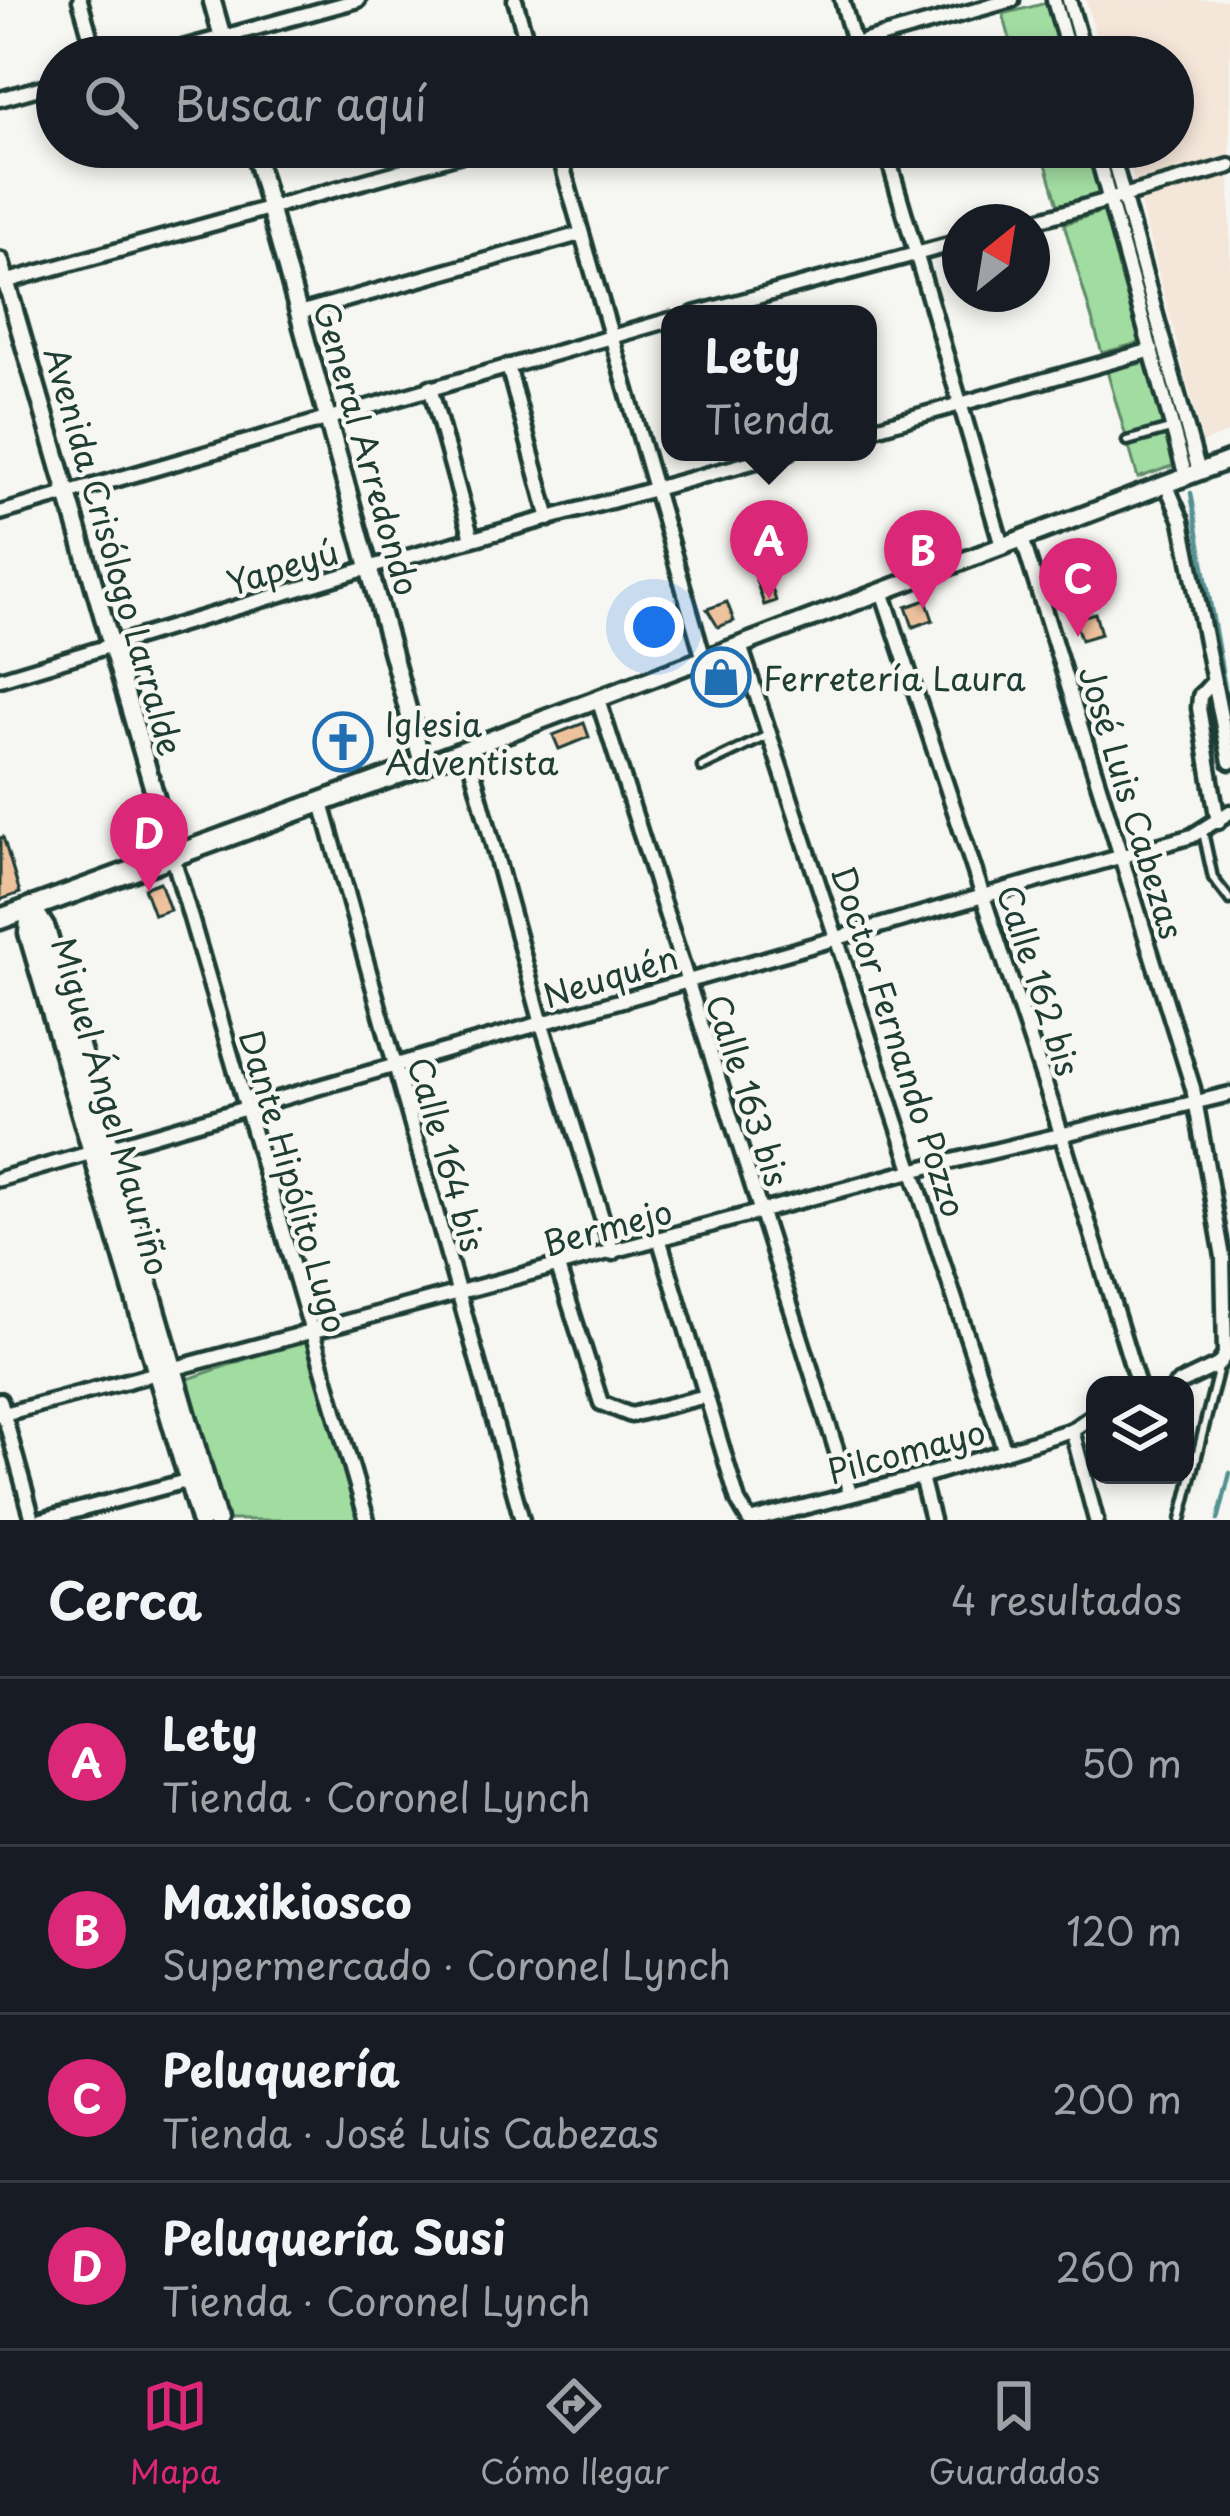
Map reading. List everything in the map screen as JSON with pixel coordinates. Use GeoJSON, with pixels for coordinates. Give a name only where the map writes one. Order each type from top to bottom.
{"type":"FeatureCollection","features":[{"type":"Feature","properties":{"kind":"main road"},"geometry":{"type":"LineString","coordinates":[[0,919],[424,765]]}},
{"type":"Feature","properties":{"kind":"main road","name":"Miguel Ángel Mauriño"},"geometry":{"type":"LineString","coordinates":[[32,908],[29,933],[216,1520]]}},
{"type":"Feature","properties":{"kind":"main road","name":"Miguel Ángel Mauriño"},"geometry":{"type":"LineString","coordinates":[[166,1373],[201,1520]]}},
{"type":"Feature","properties":{"kind":"street"},"geometry":{"type":"LineString","coordinates":[[80,0],[90,36]]}},
{"type":"Feature","properties":{"kind":"street"},"geometry":{"type":"LineString","coordinates":[[212,0],[221,36]]}},
{"type":"Feature","properties":{"kind":"street"},"geometry":{"type":"LineString","coordinates":[[228,36],[311,6],[358,0]]}},
{"type":"Feature","properties":{"kind":"street"},"geometry":{"type":"LineString","coordinates":[[515,0],[525,36]]}},
{"type":"Feature","properties":{"kind":"street"},"geometry":{"type":"LineString","coordinates":[[842,0],[852,36]]}},
{"type":"Feature","properties":{"kind":"street"},"geometry":{"type":"LineString","coordinates":[[902,36],[1012,0]]}},
{"type":"Feature","properties":{"kind":"street"},"geometry":{"type":"LineString","coordinates":[[1054,0],[1064,36]]}},
{"type":"Feature","properties":{"kind":"street"},"geometry":{"type":"LineString","coordinates":[[1069,0],[1079,36]]}},
{"type":"Feature","properties":{"kind":"street"},"geometry":{"type":"LineString","coordinates":[[0,99],[36,89]]}},
{"type":"Feature","properties":{"kind":"street"},"geometry":{"type":"LineString","coordinates":[[1050,216],[1230,166]]}},
{"type":"Feature","properties":{"kind":"street","name":"General Arredondo"},"geometry":{"type":"LineString","coordinates":[[259,168],[424,765]]}},
{"type":"Feature","properties":{"kind":"street"},"geometry":{"type":"LineString","coordinates":[[3,283],[415,168]]}},
{"type":"Feature","properties":{"kind":"street"},"geometry":{"type":"LineString","coordinates":[[563,168],[705,663]]}},
{"type":"Feature","properties":{"kind":"street"},"geometry":{"type":"LineString","coordinates":[[891,168],[1002,547]]}},
{"type":"Feature","properties":{"kind":"street"},"geometry":{"type":"LineString","coordinates":[[1104,168],[1165,346],[1193,474]]}},
{"type":"Feature","properties":{"kind":"street"},"geometry":{"type":"LineString","coordinates":[[1112,168],[1150,350],[1172,428],[1193,474]]}},
{"type":"Feature","properties":{"kind":"street"},"geometry":{"type":"LineString","coordinates":[[299,313],[580,234]]}},
{"type":"Feature","properties":{"kind":"street"},"geometry":{"type":"LineString","coordinates":[[727,305],[942,247]]}},
{"type":"Feature","properties":{"kind":"street","name":"Avenida Crisólogo Larralde"},"geometry":{"type":"LineString","coordinates":[[0,261],[173,857]]}},
{"type":"Feature","properties":{"kind":"street"},"geometry":{"type":"LineString","coordinates":[[0,513],[661,322]]}},
{"type":"Feature","properties":{"kind":"street"},"geometry":{"type":"LineString","coordinates":[[877,427],[1165,346]]}},
{"type":"Feature","properties":{"kind":"street"},"geometry":{"type":"LineString","coordinates":[[508,366],[548,519]]}},
{"type":"Feature","properties":{"kind":"street"},"geometry":{"type":"LineString","coordinates":[[430,387],[472,538]]}},
{"type":"Feature","properties":{"kind":"street","name":"Yapeyú"},"geometry":{"type":"LineString","coordinates":[[0,679],[371,567],[757,461]]}},
{"type":"Feature","properties":{"kind":"street"},"geometry":{"type":"LineString","coordinates":[[424,765],[705,663],[1166,484],[1228,467]]}},
{"type":"Feature","properties":{"kind":"street"},"geometry":{"type":"LineString","coordinates":[[1166,484],[1181,521],[1230,762]]}},
{"type":"Feature","properties":{"kind":"street","name":"José Luis Cabezas"},"geometry":{"type":"LineString","coordinates":[[1022,538],[1123,854],[1194,1102],[1223,1257],[1226,1344],[1218,1365]]}},
{"type":"Feature","properties":{"kind":"street","name":"Calle 162 bis"},"geometry":{"type":"LineString","coordinates":[[883,594],[1135,1376]]}},
{"type":"Feature","properties":{"kind":"street","name":"Doctor Fernando Pozzo"},"geometry":{"type":"LineString","coordinates":[[741,648],[1005,1452]]}},
{"type":"Feature","properties":{"kind":"street"},"geometry":{"type":"LineString","coordinates":[[1212,683],[1199,708],[1218,822]]}},
{"type":"Feature","properties":{"kind":"street","name":"Calle 163 bis"},"geometry":{"type":"LineString","coordinates":[[598,702],[850,1493]]}},
{"type":"Feature","properties":{"kind":"street"},"geometry":{"type":"LineString","coordinates":[[467,750],[542,1024],[613,1253]]}},
{"type":"Feature","properties":{"kind":"street","name":"Calle 164 bis"},"geometry":{"type":"LineString","coordinates":[[322,803],[522,1520]]}},
{"type":"Feature","properties":{"kind":"street","name":"Neuquén"},"geometry":{"type":"LineString","coordinates":[[0,1179],[395,1069],[982,892],[1203,832],[1230,812]]}},
{"type":"Feature","properties":{"kind":"street","name":"Dante Hipólito Lugo"},"geometry":{"type":"LineString","coordinates":[[173,857],[367,1520]]}},
{"type":"Feature","properties":{"kind":"street","name":"Bermejo"},"geometry":{"type":"LineString","coordinates":[[1,1409],[166,1373],[916,1170],[1230,1094]]}},
{"type":"Feature","properties":{"kind":"street"},"geometry":{"type":"LineString","coordinates":[[660,1240],[706,1396],[751,1520]]}},
{"type":"Feature","properties":{"kind":"street"},"geometry":{"type":"LineString","coordinates":[[558,1267],[601,1403],[631,1415],[706,1396]]}},
{"type":"Feature","properties":{"kind":"street"},"geometry":{"type":"LineString","coordinates":[[1194,1376],[1218,1365]]}},
{"type":"Feature","properties":{"kind":"street"},"geometry":{"type":"LineString","coordinates":[[1,1409],[33,1520]]}},
{"type":"Feature","properties":{"kind":"street"},"geometry":{"type":"LineString","coordinates":[[1084,1421],[1096,1520]]}},
{"type":"Feature","properties":{"kind":"street","name":"Pilcomayo"},"geometry":{"type":"LineString","coordinates":[[751,1520],[920,1478],[1084,1421]]}},
{"type":"Feature","properties":{"kind":"street"},"geometry":{"type":"LineString","coordinates":[[920,1478],[932,1520]]}},
{"type":"Feature","properties":{"kind":"street"},"geometry":{"type":"LineString","coordinates":[[43,1520],[190,1480]]}},
{"type":"Feature","properties":{"kind":"lane"},"geometry":{"type":"LineString","coordinates":[[1127,441],[1172,428]]}},
{"type":"Feature","properties":{"kind":"lane"},"geometry":{"type":"LineString","coordinates":[[702,767],[770,735]]}},
{"type":"Feature","properties":{"kind":"lane"},"geometry":{"type":"LineString","coordinates":[[1203,832],[1213,878],[1230,901]]}},
{"type":"Feature","properties":{"kind":"lane"},"geometry":{"type":"LineString","coordinates":[[1181,1520],[1219,1381],[1218,1365]]}},
{"type":"Feature","properties":{"kind":"shaded area"},"geometry":{"type":"Polygon","coordinates":[[[1086,0],[1230,0],[1230,432],[1203,442],[1131,168],[1194,168],[1194,36],[1095,36],[1086,0]]]}},
{"type":"Feature","properties":{"kind":"green space"},"geometry":{"type":"Polygon","coordinates":[[[1050,2],[1059,36],[1009,36],[1003,14],[1050,2]]]}},
{"type":"Feature","properties":{"kind":"green space"},"geometry":{"type":"Polygon","coordinates":[[[1047,168],[1095,168],[1102,194],[1058,205],[1047,168]]]}},
{"type":"Feature","properties":{"kind":"green space"},"geometry":{"type":"Polygon","coordinates":[[[1107,210],[1142,342],[1102,353],[1064,224],[1107,210]]]}},
{"type":"Feature","properties":{"kind":"green space"},"geometry":{"type":"Polygon","coordinates":[[[1148,362],[1175,465],[1138,478],[1107,371],[1148,362]]]}},
{"type":"Feature","properties":{"kind":"green space"},"geometry":{"type":"Polygon","coordinates":[[[299,1341],[310,1346],[357,1520],[225,1520],[188,1379],[299,1341]]]}},
{"type":"Feature","properties":{"kind":"building"},"geometry":{"type":"Polygon","coordinates":[[[768,576],[776,601],[764,605],[756,580],[768,576]]]}},
{"type":"Feature","properties":{"kind":"building"},"geometry":{"type":"Polygon","coordinates":[[[926,600],[933,620],[913,627],[906,607],[926,600]]]}},
{"type":"Feature","properties":{"kind":"building"},"geometry":{"type":"Polygon","coordinates":[[[727,602],[734,621],[718,627],[707,609],[727,602]]]}},
{"type":"Feature","properties":{"kind":"building"},"geometry":{"type":"Polygon","coordinates":[[[674,612],[680,633],[663,644],[655,618],[674,612]]]}},
{"type":"Feature","properties":{"kind":"building"},"geometry":{"type":"Polygon","coordinates":[[[1095,613],[1101,634],[1081,640],[1074,619],[1095,613]]]}},
{"type":"Feature","properties":{"kind":"building"},"geometry":{"type":"Polygon","coordinates":[[[735,667],[744,696],[720,704],[711,675],[735,667]]]}},
{"type":"Feature","properties":{"kind":"building","name":"Iglesia Adventista"},"geometry":{"type":"Polygon","coordinates":[[[345,723],[357,755],[340,761],[328,729],[345,723]]]}},
{"type":"Feature","properties":{"kind":"building"},"geometry":{"type":"Polygon","coordinates":[[[584,723],[589,737],[559,749],[553,735],[584,723]]]}},
{"type":"Feature","properties":{"kind":"building"},"geometry":{"type":"Polygon","coordinates":[[[0,838],[20,893],[0,900],[0,838]]]}},
{"type":"Feature","properties":{"kind":"building"},"geometry":{"type":"Polygon","coordinates":[[[160,882],[170,910],[154,915],[144,888],[160,882]]]}},
{"type":"Feature","properties":{"kind":"waterway"},"geometry":{"type":"LineString","coordinates":[[1191,493],[1230,717]]}},
{"type":"Feature","properties":{"kind":"waterway"},"geometry":{"type":"LineString","coordinates":[[1218,1520],[1230,1473]]}},
{"type":"Feature","properties":{"kind":"place","name":"Lety"},"geometry":{"type":"Point","coordinates":[769,599]}},
{"type":"Feature","properties":{"kind":"place","name":"Maxikiosco"},"geometry":{"type":"Point","coordinates":[923,609]}},
{"type":"Feature","properties":{"kind":"place","name":"Peluquería"},"geometry":{"type":"Point","coordinates":[1078,637]}},
{"type":"Feature","properties":{"kind":"place","name":"Ferretería Laura"},"geometry":{"type":"Point","coordinates":[721,677]}},
{"type":"Feature","properties":{"kind":"place","name":"Iglesia Adventista"},"geometry":{"type":"Point","coordinates":[343,742]}},
{"type":"Feature","properties":{"kind":"place","name":"Peluquería Susi"},"geometry":{"type":"Point","coordinates":[149,892]}}]}
